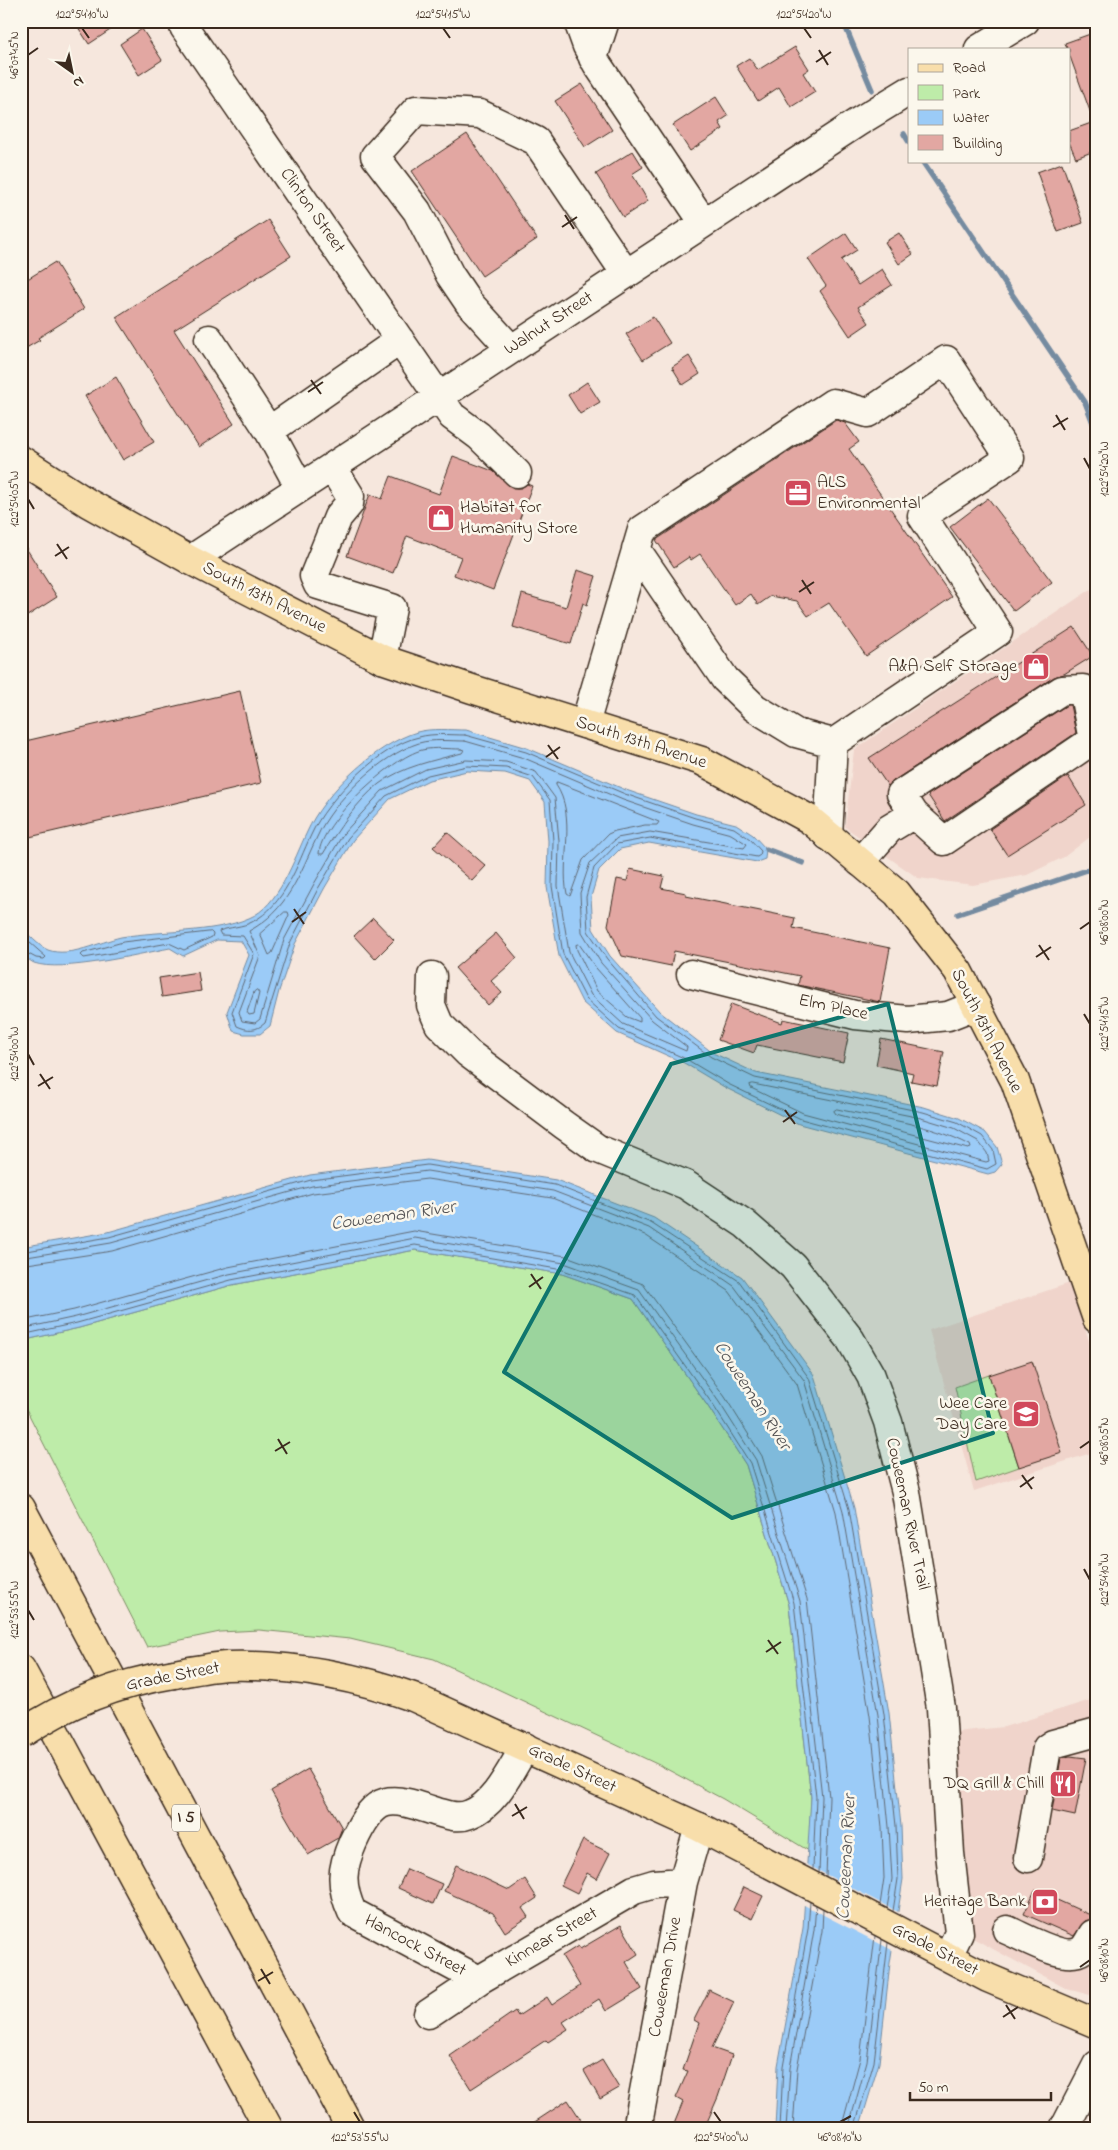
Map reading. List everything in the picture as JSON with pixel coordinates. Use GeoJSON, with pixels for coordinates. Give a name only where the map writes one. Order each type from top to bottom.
{"type":"FeatureCollection","features":[{"type":"Feature","properties":{"kind":"main road","name":"South 13th Avenue"},"geometry":{"type":"LineString","coordinates":[[21,460],[88,503],[190,560],[382,659],[702,760],[809,820],[897,893],[958,971],[1015,1081],[1097,1319]]}},
{"type":"Feature","properties":{"kind":"main road","name":"I 5"},"geometry":{"type":"LineString","coordinates":[[21,1508],[350,2129]]}},
{"type":"Feature","properties":{"kind":"main road","name":"Grade Street"},"geometry":{"type":"LineString","coordinates":[[21,1734],[65,1709],[126,1684],[226,1666],[280,1668],[341,1675],[376,1684],[413,1697],[699,1827],[988,1978],[1097,2024]]}},
{"type":"Feature","properties":{"kind":"main road"},"geometry":{"type":"LineString","coordinates":[[21,1668],[269,2129]]}},
{"type":"Feature","properties":{"kind":"street"},"geometry":{"type":"LineString","coordinates":[[578,21],[593,58],[704,223]]}},
{"type":"Feature","properties":{"kind":"street"},"geometry":{"type":"LineString","coordinates":[[593,58],[605,21]]}},
{"type":"Feature","properties":{"kind":"street"},"geometry":{"type":"LineString","coordinates":[[981,48],[1025,21]]}},
{"type":"Feature","properties":{"kind":"street","name":"Clinton Street"},"geometry":{"type":"LineString","coordinates":[[184,27],[452,416],[479,436],[517,473]]}},
{"type":"Feature","properties":{"kind":"street","name":"Walnut Street"},"geometry":{"type":"LineString","coordinates":[[190,560],[858,122],[908,92]]}},
{"type":"Feature","properties":{"kind":"street"},"geometry":{"type":"LineString","coordinates":[[511,349],[469,303],[450,275],[416,211],[376,156],[416,110],[480,114],[536,141],[626,274]]}},
{"type":"Feature","properties":{"kind":"street"},"geometry":{"type":"LineString","coordinates":[[209,338],[269,431],[300,488]]}},
{"type":"Feature","properties":{"kind":"street"},"geometry":{"type":"LineString","coordinates":[[269,431],[400,340]]}},
{"type":"Feature","properties":{"kind":"street"},"geometry":{"type":"LineString","coordinates":[[585,724],[636,549],[642,530],[833,403],[868,413],[946,360],[1010,458],[922,516],[998,632],[833,743],[796,733],[754,708],[725,679],[636,549]]}},
{"type":"Feature","properties":{"kind":"street"},"geometry":{"type":"LineString","coordinates":[[332,467],[350,496],[349,504],[338,517],[314,576],[318,585],[392,608],[382,659]]}},
{"type":"Feature","properties":{"kind":"street"},"geometry":{"type":"LineString","coordinates":[[1083,689],[1093,740],[944,841],[914,814],[900,794],[1062,690],[1083,689]]}},
{"type":"Feature","properties":{"kind":"street"},"geometry":{"type":"LineString","coordinates":[[828,836],[833,743]]}},
{"type":"Feature","properties":{"kind":"street"},"geometry":{"type":"LineString","coordinates":[[860,862],[889,829],[914,814]]}},
{"type":"Feature","properties":{"kind":"street","name":"Elm Place"},"geometry":{"type":"LineString","coordinates":[[691,974],[856,1014],[908,1020],[948,1016],[976,1005]]}},
{"type":"Feature","properties":{"kind":"street","name":"Coweeman River Trail"},"geometry":{"type":"LineString","coordinates":[[432,976],[431,1004],[439,1024],[468,1053],[598,1149],[686,1185],[745,1224],[793,1266],[850,1339],[871,1376],[888,1422],[906,1492],[941,1708],[950,1853],[959,1933],[939,1952]]}},
{"type":"Feature","properties":{"kind":"street"},"geometry":{"type":"LineString","coordinates":[[1028,1858],[1047,1748],[1053,1744],[1097,1732]]}},
{"type":"Feature","properties":{"kind":"street","name":"Hancock Street"},"geometry":{"type":"LineString","coordinates":[[479,1980],[352,1912],[344,1893],[342,1878],[351,1846],[362,1822],[373,1809],[385,1801],[408,1802],[452,1816],[463,1817],[474,1813],[486,1804],[502,1784],[525,1747]]}},
{"type":"Feature","properties":{"kind":"street","name":"Coweeman Drive"},"geometry":{"type":"LineString","coordinates":[[637,2129],[683,1882],[699,1827]]}},
{"type":"Feature","properties":{"kind":"street","name":"Kinnear Street"},"geometry":{"type":"LineString","coordinates":[[428,2014],[479,1980],[634,1890],[654,1884],[683,1882]]}},
{"type":"Feature","properties":{"kind":"street"},"geometry":{"type":"LineString","coordinates":[[1007,1930],[1064,1954],[1074,1954],[1083,1950],[1093,1934]]}},
{"type":"Feature","properties":{"kind":"street"},"geometry":{"type":"LineString","coordinates":[[1064,2129],[1097,2065]]}},
{"type":"Feature","properties":{"kind":"highlighted area"},"geometry":{"type":"Polygon","coordinates":[[[888,1004],[993,1433],[732,1518],[504,1372],[671,1064],[888,1004]]]}},
{"type":"Feature","properties":{"kind":"shaded area","name":"A&A Self Storage"},"geometry":{"type":"Polygon","coordinates":[[[1097,585],[1097,825],[1090,837],[1064,857],[1027,875],[973,885],[918,878],[845,827],[854,750],[1097,585]]]}},
{"type":"Feature","properties":{"kind":"shaded area"},"geometry":{"type":"Polygon","coordinates":[[[1070,1283],[1097,1365],[1097,1451],[974,1491],[929,1330],[1070,1283]]]}},
{"type":"Feature","properties":{"kind":"shaded area"},"geometry":{"type":"Polygon","coordinates":[[[1097,1698],[1097,1994],[1090,1995],[1067,1989],[969,1936],[971,1911],[955,1732],[1004,1727],[1097,1698]]]}},
{"type":"Feature","properties":{"kind":"green space"},"geometry":{"type":"Polygon","coordinates":[[[415,1250],[562,1274],[633,1299],[709,1408],[746,1465],[789,1605],[811,1797],[809,1851],[723,1799],[659,1765],[434,1659],[350,1639],[259,1630],[220,1632],[147,1647],[21,1399],[21,1341],[79,1328],[232,1285],[415,1250]]]}},
{"type":"Feature","properties":{"kind":"green space"},"geometry":{"type":"Polygon","coordinates":[[[989,1375],[1019,1467],[976,1482],[955,1387],[989,1375]]]}},
{"type":"Feature","properties":{"kind":"water"},"geometry":{"type":"Polygon","coordinates":[[[466,730],[527,748],[626,790],[696,814],[736,824],[753,835],[766,849],[765,859],[757,862],[649,843],[620,849],[599,870],[591,897],[593,929],[610,956],[660,1012],[713,1053],[756,1073],[924,1107],[959,1118],[985,1132],[997,1147],[1002,1164],[995,1172],[988,1174],[799,1124],[726,1088],[684,1063],[617,1033],[582,1002],[559,956],[547,887],[548,841],[545,802],[530,781],[505,773],[467,771],[429,780],[390,799],[353,840],[324,889],[295,944],[279,991],[270,1026],[260,1034],[244,1034],[233,1031],[227,1012],[249,955],[241,941],[217,940],[183,956],[170,948],[101,962],[63,966],[34,963],[21,954],[21,928],[44,948],[57,952],[66,952],[121,937],[219,927],[249,918],[260,912],[277,893],[315,817],[338,786],[353,772],[385,747],[417,732],[466,730]]]}},
{"type":"Feature","properties":{"kind":"water","name":"Coweeman River"},"geometry":{"type":"Polygon","coordinates":[[[427,1160],[556,1180],[654,1218],[742,1277],[814,1375],[854,1508],[889,1713],[901,1826],[903,1879],[890,1963],[879,2063],[859,2129],[775,2129],[778,2066],[803,1928],[811,1797],[789,1605],[746,1465],[633,1299],[562,1274],[415,1250],[232,1285],[79,1328],[21,1341],[21,1247],[108,1232],[310,1175],[427,1160]]]}},
{"type":"Feature","properties":{"kind":"pier"},"geometry":{"type":"Polygon","coordinates":[[[806,1864],[900,1913],[894,1951],[802,1904],[806,1864]]]}},
{"type":"Feature","properties":{"kind":"building"},"geometry":{"type":"Polygon","coordinates":[[[74,21],[124,21],[89,44],[74,21]]]}},
{"type":"Feature","properties":{"kind":"building"},"geometry":{"type":"Polygon","coordinates":[[[142,29],[162,60],[139,75],[120,44],[142,29]]]}},
{"type":"Feature","properties":{"kind":"building"},"geometry":{"type":"Polygon","coordinates":[[[1093,33],[1097,44],[1097,150],[1076,158],[1070,144],[1070,131],[1094,122],[1070,57],[1070,48],[1067,48],[1065,43],[1093,33]]]}},
{"type":"Feature","properties":{"kind":"building"},"geometry":{"type":"Polygon","coordinates":[[[795,47],[809,69],[803,73],[815,92],[791,107],[779,87],[758,101],[736,66],[749,58],[758,70],[795,47]]]}},
{"type":"Feature","properties":{"kind":"building"},"geometry":{"type":"Polygon","coordinates":[[[582,84],[612,130],[585,147],[555,101],[582,84]]]}},
{"type":"Feature","properties":{"kind":"building"},"geometry":{"type":"Polygon","coordinates":[[[716,97],[728,116],[719,122],[723,129],[690,151],[673,125],[716,97]]]}},
{"type":"Feature","properties":{"kind":"building"},"geometry":{"type":"Polygon","coordinates":[[[467,134],[537,239],[482,276],[412,171],[467,134]]]}},
{"type":"Feature","properties":{"kind":"building"},"geometry":{"type":"Polygon","coordinates":[[[633,151],[643,167],[632,174],[648,201],[623,217],[596,174],[633,151]]]}},
{"type":"Feature","properties":{"kind":"building"},"geometry":{"type":"Polygon","coordinates":[[[1062,163],[1083,223],[1058,232],[1037,172],[1062,163]]]}},
{"type":"Feature","properties":{"kind":"building"},"geometry":{"type":"Polygon","coordinates":[[[268,220],[291,256],[174,330],[234,424],[199,447],[116,317],[268,220]]]}},
{"type":"Feature","properties":{"kind":"building"},"geometry":{"type":"Polygon","coordinates":[[[846,233],[857,250],[841,260],[858,285],[882,269],[892,285],[858,307],[869,323],[850,336],[820,291],[826,286],[808,259],[846,233]]]}},
{"type":"Feature","properties":{"kind":"building"},"geometry":{"type":"Polygon","coordinates":[[[899,233],[913,254],[899,264],[885,242],[899,233]]]}},
{"type":"Feature","properties":{"kind":"building"},"geometry":{"type":"Polygon","coordinates":[[[55,262],[84,309],[21,351],[21,283],[55,262]]]}},
{"type":"Feature","properties":{"kind":"building"},"geometry":{"type":"Polygon","coordinates":[[[653,317],[670,343],[643,360],[626,334],[653,317]]]}},
{"type":"Feature","properties":{"kind":"building"},"geometry":{"type":"Polygon","coordinates":[[[689,356],[700,374],[683,385],[672,367],[689,356]]]}},
{"type":"Feature","properties":{"kind":"building"},"geometry":{"type":"Polygon","coordinates":[[[116,377],[154,442],[123,460],[85,396],[116,377]]]}},
{"type":"Feature","properties":{"kind":"building"},"geometry":{"type":"Polygon","coordinates":[[[587,382],[600,402],[580,414],[568,395],[587,382]]]}},
{"type":"Feature","properties":{"kind":"building","name":"ALS Environmental"},"geometry":{"type":"Polygon","coordinates":[[[836,420],[845,423],[859,442],[849,449],[952,597],[866,656],[829,603],[808,616],[797,601],[771,596],[758,605],[751,594],[735,605],[700,554],[691,560],[689,557],[674,567],[656,540],[836,420]]]}},
{"type":"Feature","properties":{"kind":"building","name":"Habitat for Humanity Store"},"geometry":{"type":"Polygon","coordinates":[[[453,456],[493,471],[513,488],[521,488],[527,484],[532,486],[493,590],[454,575],[461,557],[407,536],[393,573],[347,556],[370,494],[382,499],[391,476],[439,494],[453,456]]]}},
{"type":"Feature","properties":{"kind":"building"},"geometry":{"type":"Polygon","coordinates":[[[988,498],[1052,582],[1014,611],[950,527],[988,498]]]}},
{"type":"Feature","properties":{"kind":"building"},"geometry":{"type":"Polygon","coordinates":[[[21,540],[57,597],[21,620],[21,540]]]}},
{"type":"Feature","properties":{"kind":"building"},"geometry":{"type":"Polygon","coordinates":[[[577,570],[596,576],[587,605],[583,603],[571,644],[513,627],[522,594],[566,607],[577,570]]]}},
{"type":"Feature","properties":{"kind":"building"},"geometry":{"type":"Polygon","coordinates":[[[1074,627],[1093,656],[1064,674],[1054,677],[888,786],[869,758],[1074,627]]]}},
{"type":"Feature","properties":{"kind":"building"},"geometry":{"type":"Polygon","coordinates":[[[240,691],[261,783],[21,839],[21,742],[240,691]]]}},
{"type":"Feature","properties":{"kind":"building"},"geometry":{"type":"Polygon","coordinates":[[[1067,705],[1070,705],[1076,733],[945,821],[928,795],[1067,705]]]}},
{"type":"Feature","properties":{"kind":"building"},"geometry":{"type":"Polygon","coordinates":[[[1068,776],[1086,805],[1007,855],[990,829],[1068,776]]]}},
{"type":"Feature","properties":{"kind":"building"},"geometry":{"type":"Polygon","coordinates":[[[447,832],[486,866],[472,881],[433,847],[447,832]]]}},
{"type":"Feature","properties":{"kind":"building"},"geometry":{"type":"Polygon","coordinates":[[[630,869],[664,876],[661,888],[686,893],[686,896],[795,918],[793,928],[890,948],[880,1002],[798,985],[800,976],[674,951],[671,966],[622,956],[608,925],[617,879],[627,881],[630,869]]]}},
{"type":"Feature","properties":{"kind":"building"},"geometry":{"type":"Polygon","coordinates":[[[373,918],[394,940],[375,959],[354,936],[373,918]]]}},
{"type":"Feature","properties":{"kind":"building"},"geometry":{"type":"Polygon","coordinates":[[[496,933],[517,958],[491,981],[502,993],[488,1005],[455,968],[496,933]]]}},
{"type":"Feature","properties":{"kind":"building"},"geometry":{"type":"Polygon","coordinates":[[[198,972],[201,991],[162,997],[159,978],[198,972]]]}},
{"type":"Feature","properties":{"kind":"building"},"geometry":{"type":"Polygon","coordinates":[[[731,1004],[782,1023],[783,1019],[849,1033],[843,1062],[757,1045],[754,1053],[718,1040],[731,1004]]]}},
{"type":"Feature","properties":{"kind":"building"},"geometry":{"type":"Polygon","coordinates":[[[881,1039],[944,1052],[937,1086],[911,1081],[913,1073],[876,1065],[881,1039]]]}},
{"type":"Feature","properties":{"kind":"building","name":"Wee Care Day Care"},"geometry":{"type":"Polygon","coordinates":[[[1032,1361],[1062,1453],[1019,1467],[989,1375],[1032,1361]]]}},
{"type":"Feature","properties":{"kind":"building","name":"DQ Grill & Chill"},"geometry":{"type":"Polygon","coordinates":[[[1070,1756],[1086,1758],[1075,1816],[1052,1811],[1061,1758],[1070,1756]]]}},
{"type":"Feature","properties":{"kind":"building"},"geometry":{"type":"Polygon","coordinates":[[[308,1769],[342,1828],[338,1838],[308,1855],[271,1791],[308,1769]]]}},
{"type":"Feature","properties":{"kind":"building"},"geometry":{"type":"Polygon","coordinates":[[[583,1840],[610,1853],[597,1879],[587,1873],[577,1893],[561,1885],[583,1840]]]}},
{"type":"Feature","properties":{"kind":"building"},"geometry":{"type":"Polygon","coordinates":[[[456,1865],[509,1890],[525,1879],[537,1898],[522,1908],[528,1917],[505,1932],[493,1913],[444,1891],[456,1865]]]}},
{"type":"Feature","properties":{"kind":"building"},"geometry":{"type":"Polygon","coordinates":[[[407,1869],[442,1884],[433,1904],[398,1888],[407,1869]]]}},
{"type":"Feature","properties":{"kind":"building"},"geometry":{"type":"Polygon","coordinates":[[[744,1887],[763,1896],[752,1919],[733,1910],[744,1887]]]}},
{"type":"Feature","properties":{"kind":"building","name":"Heritage Bank"},"geometry":{"type":"Polygon","coordinates":[[[1035,1890],[1097,1919],[1085,1921],[1074,1936],[1024,1914],[1035,1890]]]}},
{"type":"Feature","properties":{"kind":"building"},"geometry":{"type":"Polygon","coordinates":[[[621,1925],[638,1954],[626,1962],[642,1989],[606,2011],[599,1999],[563,2022],[568,2029],[548,2042],[546,2040],[471,2089],[450,2056],[515,2011],[518,2016],[547,1997],[552,2005],[580,1986],[562,1956],[578,1946],[580,1949],[621,1925]]]}},
{"type":"Feature","properties":{"kind":"building"},"geometry":{"type":"Polygon","coordinates":[[[709,1990],[734,2002],[712,2048],[732,2055],[718,2097],[704,2129],[672,2129],[683,2102],[676,2098],[688,2071],[683,2070],[699,2023],[694,2020],[709,1990]]]}},
{"type":"Feature","properties":{"kind":"building"},"geometry":{"type":"Polygon","coordinates":[[[602,2060],[619,2088],[600,2099],[584,2071],[602,2060]]]}},
{"type":"Feature","properties":{"kind":"building"},"geometry":{"type":"Polygon","coordinates":[[[568,2100],[587,2129],[524,2129],[568,2100]]]}},
{"type":"Feature","properties":{"kind":"waterway"},"geometry":{"type":"LineString","coordinates":[[843,21],[872,90]]}},
{"type":"Feature","properties":{"kind":"waterway"},"geometry":{"type":"LineString","coordinates":[[904,134],[908,140]]}},
{"type":"Feature","properties":{"kind":"waterway"},"geometry":{"type":"LineString","coordinates":[[923,162],[1085,402],[1097,433]]}},
{"type":"Feature","properties":{"kind":"waterway"},"geometry":{"type":"LineString","coordinates":[[766,849],[803,863]]}},
{"type":"Feature","properties":{"kind":"waterway"},"geometry":{"type":"LineString","coordinates":[[958,914],[1093,868],[1097,864]]}},
{"type":"Feature","properties":{"kind":"place","name":"ALS Environmental"},"geometry":{"type":"Point","coordinates":[798,493]}},
{"type":"Feature","properties":{"kind":"place","name":"Habitat for Humanity Store"},"geometry":{"type":"Point","coordinates":[441,518]}},
{"type":"Feature","properties":{"kind":"place","name":"A&A Self Storage"},"geometry":{"type":"Point","coordinates":[1036,667]}},
{"type":"Feature","properties":{"kind":"place","name":"Wee Care Day Care"},"geometry":{"type":"Point","coordinates":[1026,1414]}},
{"type":"Feature","properties":{"kind":"place","name":"DQ Grill & Chill"},"geometry":{"type":"Point","coordinates":[1063,1784]}},
{"type":"Feature","properties":{"kind":"place","name":"Heritage Bank"},"geometry":{"type":"Point","coordinates":[1045,1902]}}]}
